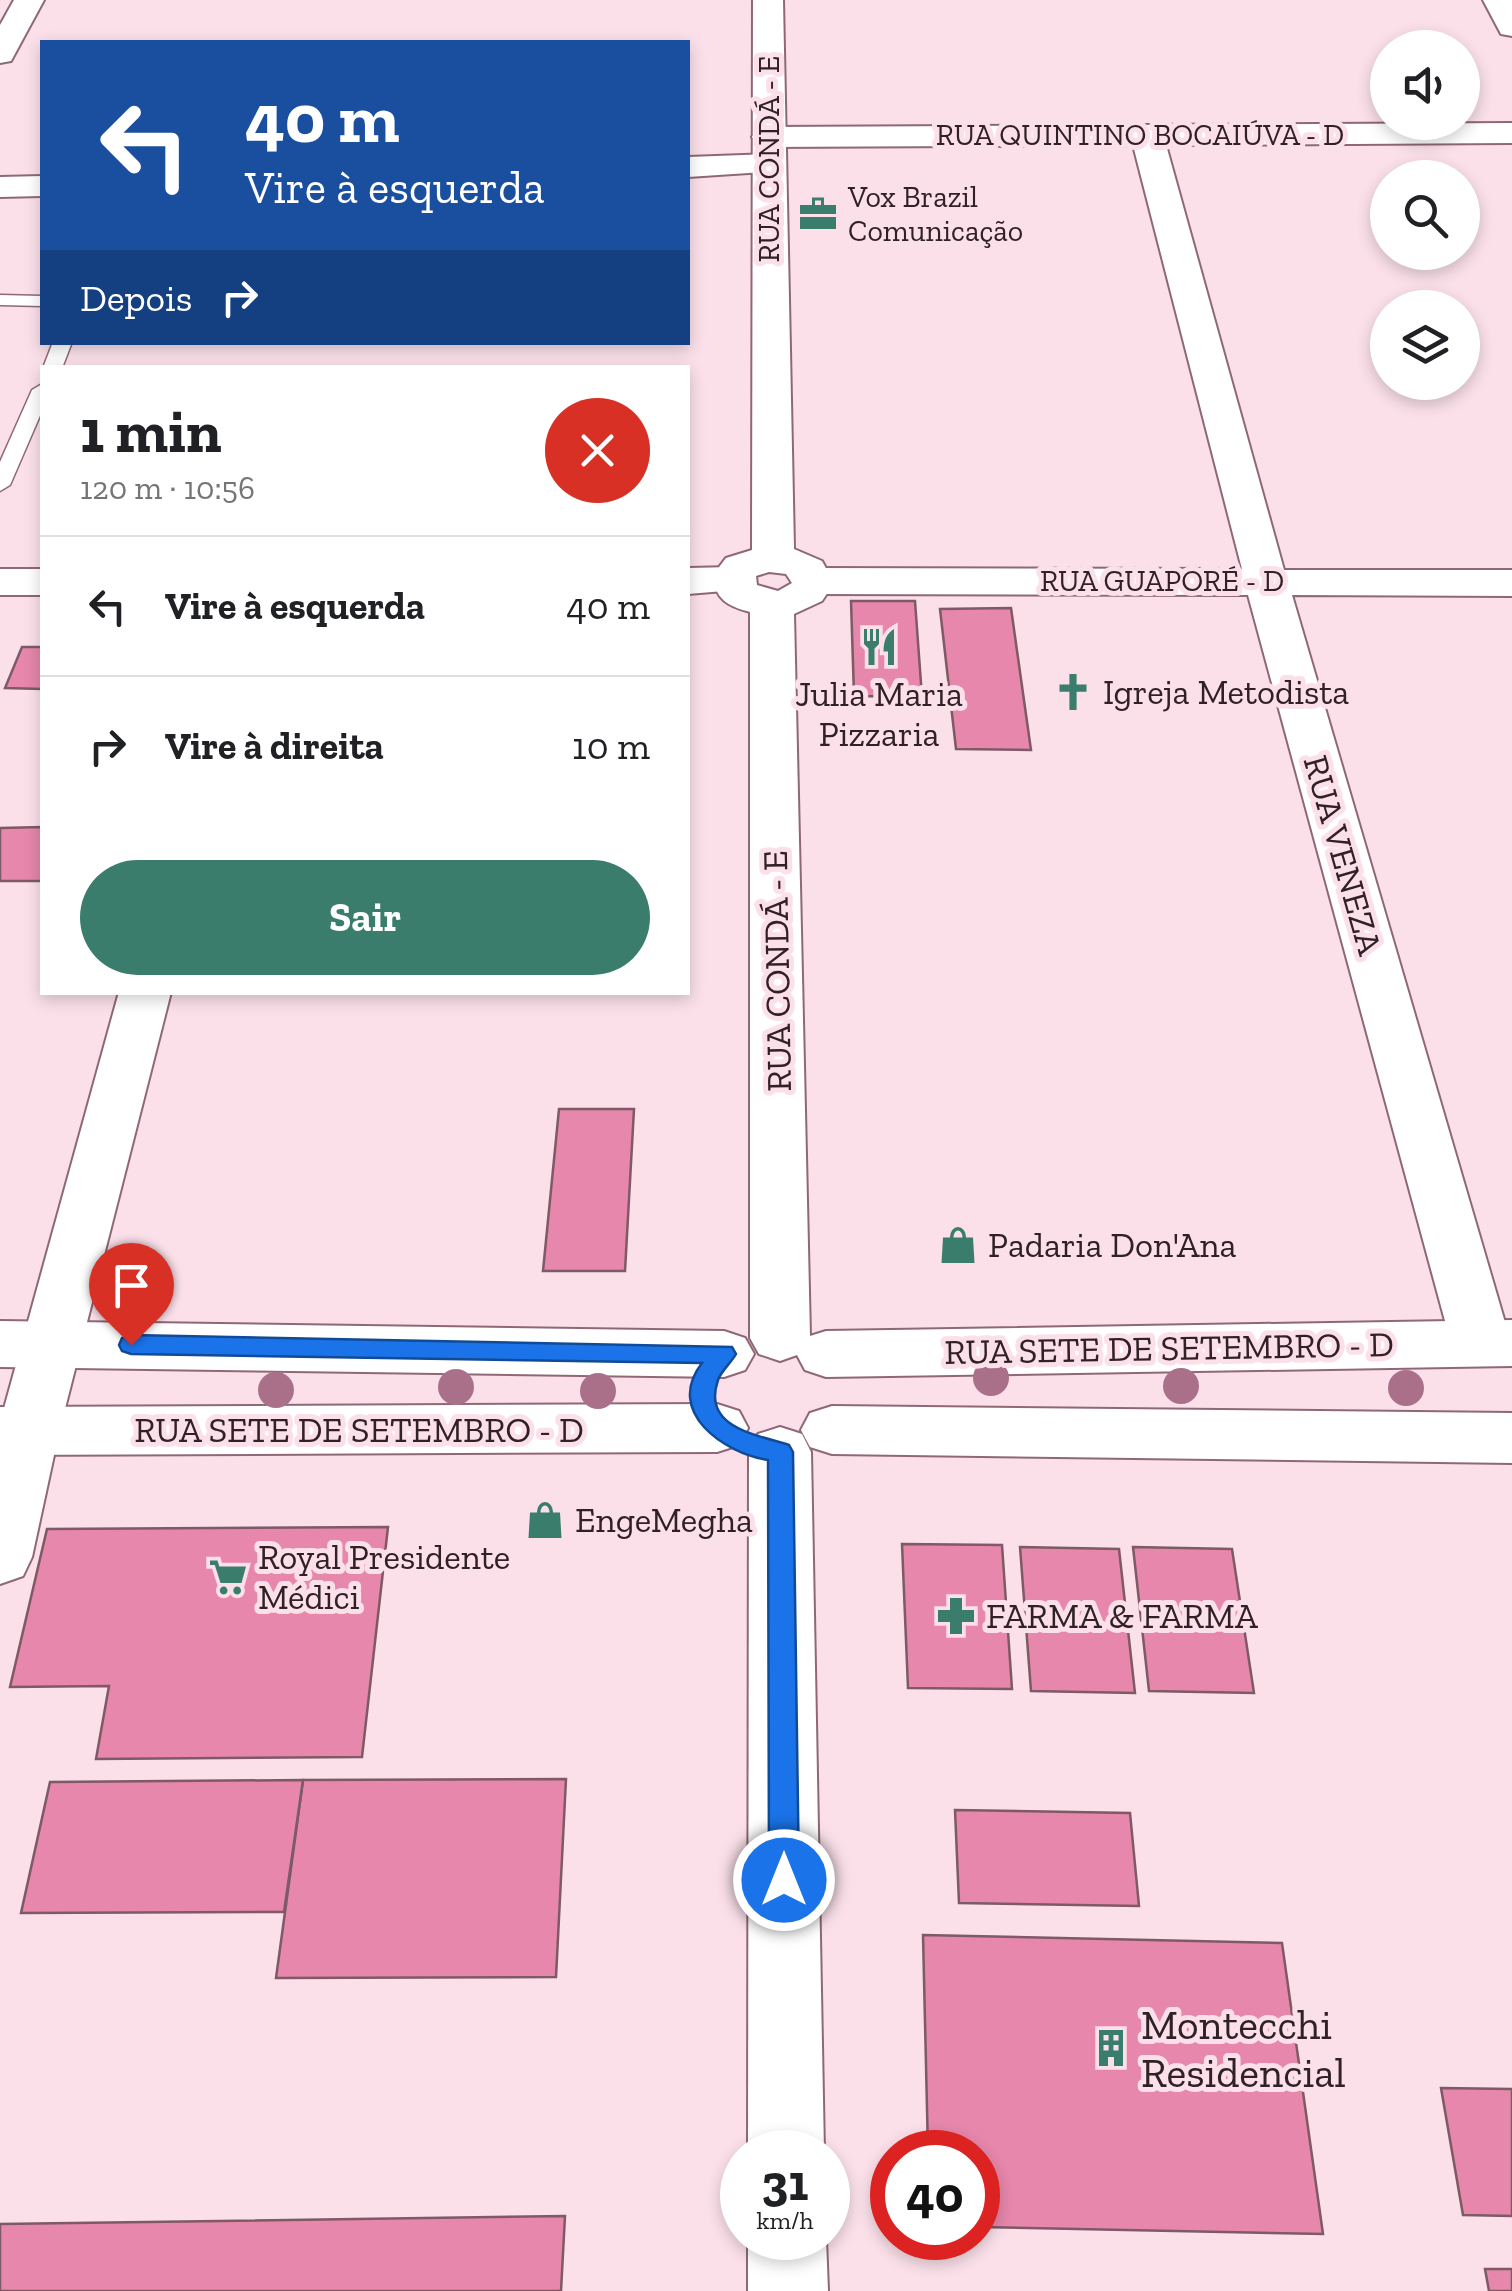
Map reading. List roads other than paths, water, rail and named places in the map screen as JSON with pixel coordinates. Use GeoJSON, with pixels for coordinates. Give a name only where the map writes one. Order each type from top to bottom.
{"type":"FeatureCollection","features":[{"type":"Feature","properties":{"kind":"street"},"geometry":{"type":"LineString","coordinates":[[0,54],[29,0]]}},
{"type":"Feature","properties":{"kind":"street","name":"RUA CONDÁ - E"},"geometry":{"type":"LineString","coordinates":[[768,0],[773,581],[803,1346]]}},
{"type":"Feature","properties":{"kind":"street"},"geometry":{"type":"LineString","coordinates":[[1498,0],[1512,27]]}},
{"type":"Feature","properties":{"kind":"street","name":"RUA QUINTINO BOCAIÚVA - D"},"geometry":{"type":"LineString","coordinates":[[690,166],[769,151],[1147,135],[1512,133]]}},
{"type":"Feature","properties":{"kind":"street","name":"RUA VENEZA"},"geometry":{"type":"LineString","coordinates":[[1147,135],[1266,581],[1497,1343]]}},
{"type":"Feature","properties":{"kind":"street"},"geometry":{"type":"LineString","coordinates":[[0,187],[40,186]]}},
{"type":"Feature","properties":{"kind":"street"},"geometry":{"type":"LineString","coordinates":[[0,582],[40,582]]}},
{"type":"Feature","properties":{"kind":"street","name":"RUA GUAPORÉ - D"},"geometry":{"type":"LineString","coordinates":[[690,582],[1512,583]]}},
{"type":"Feature","properties":{"kind":"street"},"geometry":{"type":"LineString","coordinates":[[3,1535],[26,1344],[144,995]]}},
{"type":"Feature","properties":{"kind":"street"},"geometry":{"type":"LineString","coordinates":[[26,1344],[724,1354],[750,1342],[803,1346],[844,1378],[846,1405],[806,1441],[787,2130]]}},
{"type":"Feature","properties":{"kind":"street","name":"RUA SETE DE SETEMBRO - D"},"geometry":{"type":"LineString","coordinates":[[803,1346],[1497,1343]]}},
{"type":"Feature","properties":{"kind":"street"},"geometry":{"type":"LineString","coordinates":[[724,1354],[706,1377],[704,1403],[717,1428],[745,1446],[806,1441],[1509,1448]]}},
{"type":"Feature","properties":{"kind":"street","name":"RUA SETE DE SETEMBRO - D"},"geometry":{"type":"LineString","coordinates":[[14,1432],[717,1428]]}},
{"type":"Feature","properties":{"kind":"street"},"geometry":{"type":"LineString","coordinates":[[787,2260],[788,2291]]}},
{"type":"Feature","properties":{"kind":"lane"},"geometry":{"type":"LineString","coordinates":[[0,300],[40,302]]}},
{"type":"Feature","properties":{"kind":"lane"},"geometry":{"type":"LineString","coordinates":[[0,486],[40,395]]}},
{"type":"Feature","properties":{"kind":"place","name":"Vox Brazil Comunicação"},"geometry":{"type":"Point","coordinates":[818,214]}},
{"type":"Feature","properties":{"kind":"place","name":"Julia Maria Pizzaria"},"geometry":{"type":"Point","coordinates":[879,647]}},
{"type":"Feature","properties":{"kind":"place","name":"Igreja Metodista"},"geometry":{"type":"Point","coordinates":[1073,692]}},
{"type":"Feature","properties":{"kind":"place","name":"Padaria Don'Ana"},"geometry":{"type":"Point","coordinates":[958,1245]}},
{"type":"Feature","properties":{"kind":"place","name":"EngeMegha"},"geometry":{"type":"Point","coordinates":[545,1520]}},
{"type":"Feature","properties":{"kind":"place","name":"Royal Presidente Médici"},"geometry":{"type":"Point","coordinates":[228,1577]}},
{"type":"Feature","properties":{"kind":"place","name":"FARMA & FARMA"},"geometry":{"type":"Point","coordinates":[956,1616]}},
{"type":"Feature","properties":{"kind":"place","name":"Montecchi Residencial"},"geometry":{"type":"Point","coordinates":[1111,2048]}}]}
